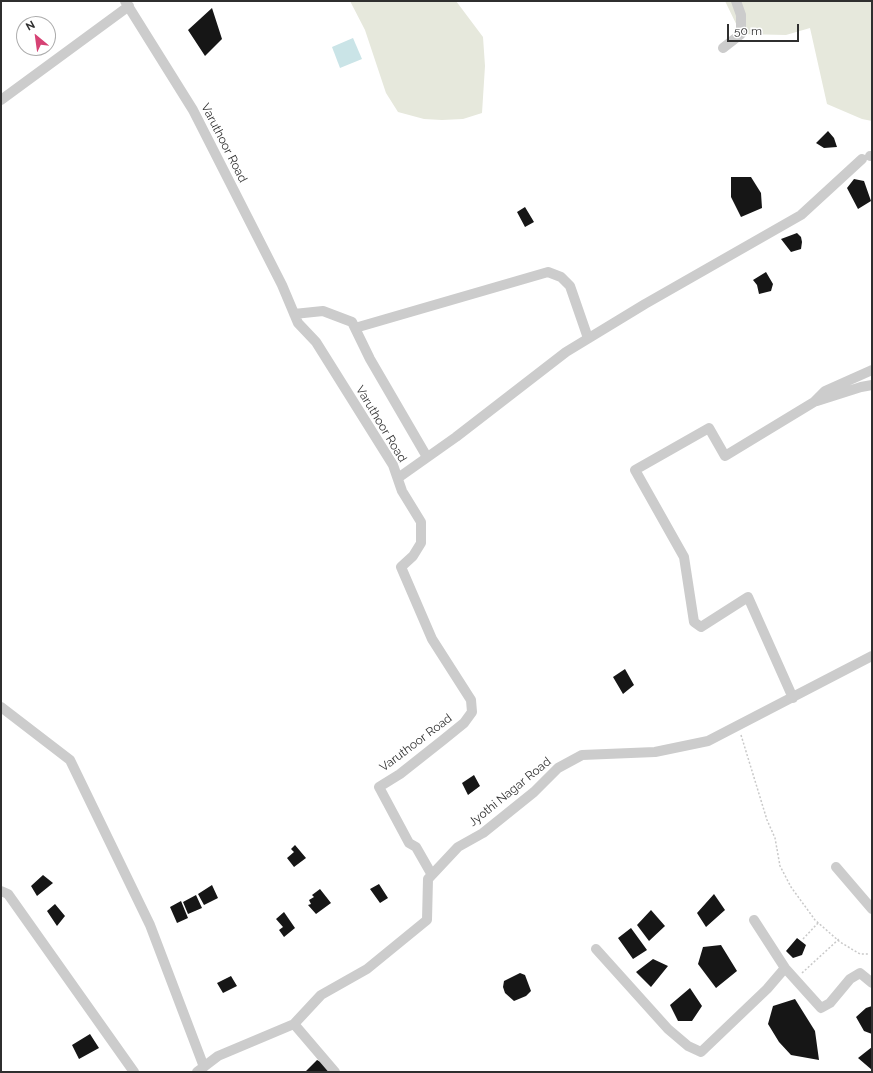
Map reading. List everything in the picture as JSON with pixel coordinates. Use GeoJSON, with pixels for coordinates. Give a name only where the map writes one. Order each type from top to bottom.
{"type":"FeatureCollection","features":[{"type":"Feature","properties":{"kind":"street"},"geometry":{"type":"LineString","coordinates":[[723,48],[741,34],[741,15],[736,1]]}},
{"type":"Feature","properties":{"kind":"street"},"geometry":{"type":"LineString","coordinates":[[1,100],[127,4]]}},
{"type":"Feature","properties":{"kind":"street","name":"Varuthoor Road"},"geometry":{"type":"LineString","coordinates":[[127,4],[193,110],[282,285],[298,323],[316,342],[389,458],[402,491],[421,522],[421,543],[413,556],[401,567],[432,639],[471,700],[472,712],[464,723],[400,774],[379,787],[409,843],[416,847],[432,875]]}},
{"type":"Feature","properties":{"kind":"street"},"geometry":{"type":"LineString","coordinates":[[398,478],[462,432],[566,352],[645,304],[801,215],[868,157]]}},
{"type":"Feature","properties":{"kind":"street"},"geometry":{"type":"LineString","coordinates":[[355,328],[548,272],[561,277],[570,286],[588,338]]}},
{"type":"Feature","properties":{"kind":"street"},"geometry":{"type":"LineString","coordinates":[[294,314],[323,310],[352,322],[370,359],[427,457]]}},
{"type":"Feature","properties":{"kind":"street"},"geometry":{"type":"LineString","coordinates":[[793,698],[748,597],[701,627],[694,622],[684,557],[635,470],[709,428],[726,456],[814,402],[825,391],[872,370]]}},
{"type":"Feature","properties":{"kind":"street"},"geometry":{"type":"LineString","coordinates":[[814,402],[872,385]]}},
{"type":"Feature","properties":{"kind":"street","name":"Jyothi Nagar Road"},"geometry":{"type":"LineString","coordinates":[[200,1069],[218,1056],[294,1024],[320,995],[367,969],[427,920],[428,879],[458,847],[483,833],[534,792],[558,768],[582,755],[654,752],[708,741],[872,656]]}},
{"type":"Feature","properties":{"kind":"street"},"geometry":{"type":"LineString","coordinates":[[1,707],[70,760],[150,925],[200,1069]]}},
{"type":"Feature","properties":{"kind":"street"},"geometry":{"type":"LineString","coordinates":[[836,867],[872,909]]}},
{"type":"Feature","properties":{"kind":"street"},"geometry":{"type":"LineString","coordinates":[[1,891],[8,894],[134,1072]]}},
{"type":"Feature","properties":{"kind":"street"},"geometry":{"type":"LineString","coordinates":[[754,920],[785,968],[821,1008],[830,1003],[850,980],[860,973],[872,983]]}},
{"type":"Feature","properties":{"kind":"street"},"geometry":{"type":"LineString","coordinates":[[596,949],[668,1029],[688,1046],[701,1052],[746,1010],[785,968]]}},
{"type":"Feature","properties":{"kind":"street"},"geometry":{"type":"LineString","coordinates":[[294,1024],[336,1072]]}},
{"type":"Feature","properties":{"kind":"path"},"geometry":{"type":"LineString","coordinates":[[742,737],[767,820],[775,838],[780,866],[796,895],[818,923],[860,954],[869,954]]}},
{"type":"Feature","properties":{"kind":"path"},"geometry":{"type":"LineString","coordinates":[[803,939],[818,923]]}},
{"type":"Feature","properties":{"kind":"path"},"geometry":{"type":"LineString","coordinates":[[795,979],[839,939]]}},
{"type":"Feature","properties":{"kind":"shaded area"},"geometry":{"type":"Polygon","coordinates":[[[350,1],[456,1],[483,37],[485,66],[482,113],[463,119],[442,120],[424,119],[398,112],[386,93],[365,30],[350,1]]]}},
{"type":"Feature","properties":{"kind":"shaded area"},"geometry":{"type":"Polygon","coordinates":[[[725,1],[872,1],[872,121],[862,119],[827,104],[810,28],[786,35],[741,34],[725,1]]]}},
{"type":"Feature","properties":{"kind":"water"},"geometry":{"type":"Polygon","coordinates":[[[353,38],[362,59],[340,68],[332,47],[353,38]]]}},
{"type":"Feature","properties":{"kind":"building"},"geometry":{"type":"Polygon","coordinates":[[[212,8],[222,39],[205,56],[188,30],[212,8]]]}},
{"type":"Feature","properties":{"kind":"building"},"geometry":{"type":"Polygon","coordinates":[[[828,131],[834,138],[837,147],[824,148],[816,143],[828,131]]]}},
{"type":"Feature","properties":{"kind":"building"},"geometry":{"type":"Polygon","coordinates":[[[731,177],[751,177],[761,193],[762,208],[741,217],[731,197],[731,177]]]}},
{"type":"Feature","properties":{"kind":"building"},"geometry":{"type":"Polygon","coordinates":[[[854,179],[864,181],[871,201],[858,209],[847,188],[854,179]]]}},
{"type":"Feature","properties":{"kind":"building"},"geometry":{"type":"Polygon","coordinates":[[[525,207],[534,222],[525,227],[517,212],[525,207]]]}},
{"type":"Feature","properties":{"kind":"building"},"geometry":{"type":"Polygon","coordinates":[[[797,233],[801,237],[801,249],[791,252],[781,239],[797,233]]]}},
{"type":"Feature","properties":{"kind":"building"},"geometry":{"type":"Polygon","coordinates":[[[766,272],[773,284],[771,291],[759,294],[757,285],[753,280],[766,272]]]}},
{"type":"Feature","properties":{"kind":"building"},"geometry":{"type":"Polygon","coordinates":[[[625,669],[634,685],[623,694],[613,677],[625,669]]]}},
{"type":"Feature","properties":{"kind":"building"},"geometry":{"type":"Polygon","coordinates":[[[474,775],[480,786],[468,795],[462,783],[474,775]]]}},
{"type":"Feature","properties":{"kind":"building"},"geometry":{"type":"Polygon","coordinates":[[[295,845],[306,858],[294,867],[287,858],[294,852],[291,849],[295,845]]]}},
{"type":"Feature","properties":{"kind":"building"},"geometry":{"type":"Polygon","coordinates":[[[43,875],[53,883],[37,896],[31,886],[43,875]]]}},
{"type":"Feature","properties":{"kind":"building"},"geometry":{"type":"Polygon","coordinates":[[[379,884],[388,898],[380,903],[370,889],[379,884]]]}},
{"type":"Feature","properties":{"kind":"building"},"geometry":{"type":"Polygon","coordinates":[[[212,885],[218,898],[204,905],[198,894],[212,885]]]}},
{"type":"Feature","properties":{"kind":"building"},"geometry":{"type":"Polygon","coordinates":[[[320,889],[331,903],[316,914],[308,905],[311,904],[309,900],[314,897],[312,895],[320,889]]]}},
{"type":"Feature","properties":{"kind":"building"},"geometry":{"type":"Polygon","coordinates":[[[714,894],[725,910],[706,927],[697,913],[714,894]]]}},
{"type":"Feature","properties":{"kind":"building"},"geometry":{"type":"Polygon","coordinates":[[[196,895],[202,908],[188,914],[183,902],[196,895]]]}},
{"type":"Feature","properties":{"kind":"building"},"geometry":{"type":"Polygon","coordinates":[[[181,901],[188,918],[177,923],[170,907],[181,901]]]}},
{"type":"Feature","properties":{"kind":"building"},"geometry":{"type":"Polygon","coordinates":[[[55,904],[65,916],[57,926],[47,911],[55,904]]]}},
{"type":"Feature","properties":{"kind":"building"},"geometry":{"type":"Polygon","coordinates":[[[651,910],[665,926],[649,941],[637,925],[651,910]]]}},
{"type":"Feature","properties":{"kind":"building"},"geometry":{"type":"Polygon","coordinates":[[[284,912],[295,928],[284,937],[279,930],[283,927],[276,919],[284,912]]]}},
{"type":"Feature","properties":{"kind":"building"},"geometry":{"type":"Polygon","coordinates":[[[631,928],[647,950],[633,959],[618,938],[631,928]]]}},
{"type":"Feature","properties":{"kind":"building"},"geometry":{"type":"Polygon","coordinates":[[[797,938],[806,945],[802,955],[793,958],[786,951],[797,938]]]}},
{"type":"Feature","properties":{"kind":"building"},"geometry":{"type":"Polygon","coordinates":[[[721,945],[737,971],[716,988],[698,964],[703,947],[721,945]]]}},
{"type":"Feature","properties":{"kind":"building"},"geometry":{"type":"Polygon","coordinates":[[[653,959],[668,966],[651,987],[636,972],[653,959]]]}},
{"type":"Feature","properties":{"kind":"building"},"geometry":{"type":"Polygon","coordinates":[[[520,973],[525,975],[531,991],[526,996],[514,1001],[505,993],[503,987],[504,981],[520,973]]]}},
{"type":"Feature","properties":{"kind":"building"},"geometry":{"type":"Polygon","coordinates":[[[231,976],[237,986],[223,993],[217,983],[231,976]]]}},
{"type":"Feature","properties":{"kind":"building"},"geometry":{"type":"Polygon","coordinates":[[[690,988],[702,1006],[692,1021],[678,1021],[670,1005],[690,988]]]}},
{"type":"Feature","properties":{"kind":"building"},"geometry":{"type":"Polygon","coordinates":[[[795,999],[815,1031],[819,1060],[791,1055],[779,1042],[768,1024],[773,1006],[795,999]]]}},
{"type":"Feature","properties":{"kind":"building"},"geometry":{"type":"Polygon","coordinates":[[[872,1006],[872,1034],[864,1031],[856,1017],[866,1008],[872,1006]]]}},
{"type":"Feature","properties":{"kind":"building"},"geometry":{"type":"Polygon","coordinates":[[[90,1034],[99,1048],[79,1059],[72,1045],[90,1034]]]}},
{"type":"Feature","properties":{"kind":"building"},"geometry":{"type":"Polygon","coordinates":[[[872,1047],[872,1070],[858,1058],[872,1047]]]}},
{"type":"Feature","properties":{"kind":"building"},"geometry":{"type":"Polygon","coordinates":[[[317,1060],[329,1066],[333,1072],[305,1072],[317,1060]]]}}]}
